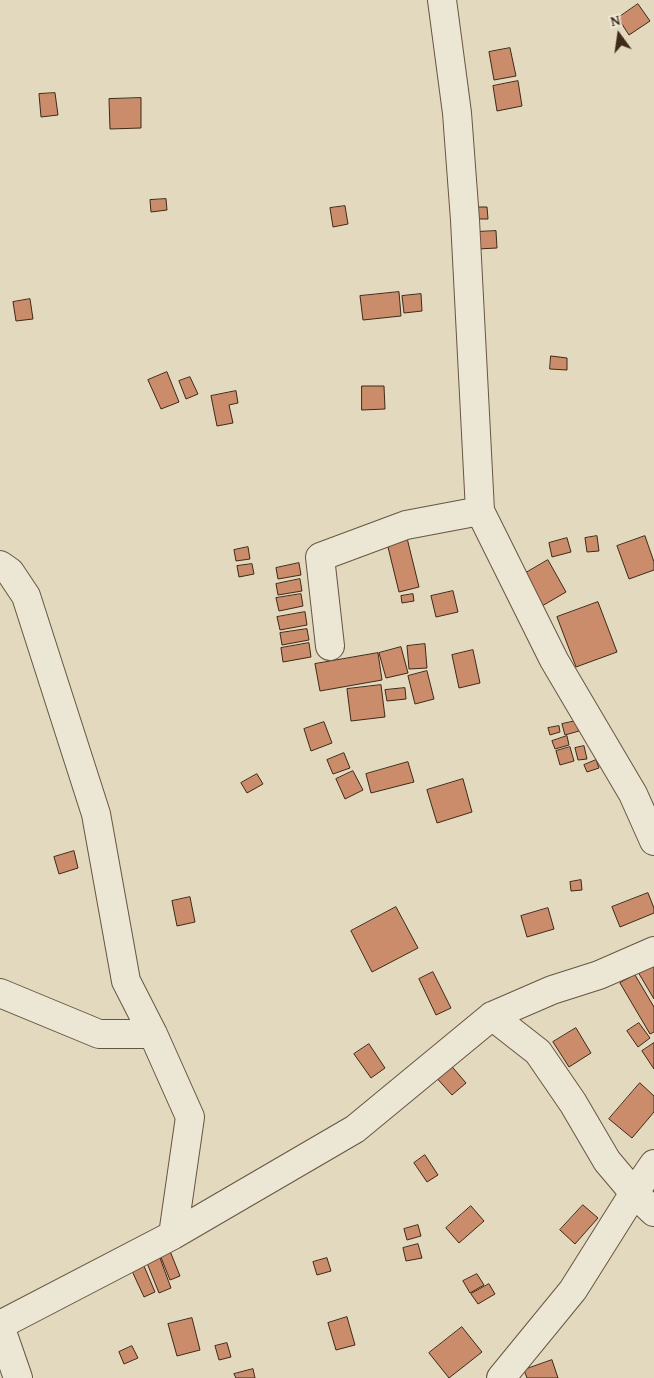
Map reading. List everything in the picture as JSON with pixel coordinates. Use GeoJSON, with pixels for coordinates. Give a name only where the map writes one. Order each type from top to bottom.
{"type":"FeatureCollection","features":[{"type":"Feature","properties":{"kind":"street"},"geometry":{"type":"LineString","coordinates":[[442,0],[457,113],[465,220],[480,511],[554,660],[634,794],[654,841]]}},
{"type":"Feature","properties":{"kind":"street"},"geometry":{"type":"LineString","coordinates":[[330,646],[320,557],[406,525],[480,511]]}},
{"type":"Feature","properties":{"kind":"street"},"geometry":{"type":"LineString","coordinates":[[0,564],[10,572],[26,596],[96,814],[126,981],[153,1034],[190,1117],[173,1235]]}},
{"type":"Feature","properties":{"kind":"street"},"geometry":{"type":"LineString","coordinates":[[18,1378],[0,1325],[173,1235],[355,1129],[492,1016],[552,990],[599,975],[654,951]]}},
{"type":"Feature","properties":{"kind":"street"},"geometry":{"type":"LineString","coordinates":[[0,994],[99,1034],[153,1034]]}},
{"type":"Feature","properties":{"kind":"street"},"geometry":{"type":"LineString","coordinates":[[492,1016],[538,1052],[573,1103],[607,1161],[634,1193],[654,1212]]}},
{"type":"Feature","properties":{"kind":"street"},"geometry":{"type":"LineString","coordinates":[[501,1378],[573,1290],[654,1164]]}},
{"type":"Feature","properties":{"kind":"building"},"geometry":{"type":"Polygon","coordinates":[[[638,4],[650,21],[629,35],[618,18],[638,4]]]}},
{"type":"Feature","properties":{"kind":"building"},"geometry":{"type":"Polygon","coordinates":[[[510,48],[516,76],[494,80],[489,52],[510,48]]]}},
{"type":"Feature","properties":{"kind":"building"},"geometry":{"type":"Polygon","coordinates":[[[518,81],[522,106],[497,111],[493,86],[518,81]]]}},
{"type":"Feature","properties":{"kind":"building"},"geometry":{"type":"Polygon","coordinates":[[[55,93],[58,115],[41,117],[39,94],[55,93]]]}},
{"type":"Feature","properties":{"kind":"building"},"geometry":{"type":"Polygon","coordinates":[[[141,98],[141,128],[110,129],[109,99],[141,98]]]}},
{"type":"Feature","properties":{"kind":"building"},"geometry":{"type":"Polygon","coordinates":[[[166,199],[167,210],[151,212],[150,200],[166,199]]]}},
{"type":"Feature","properties":{"kind":"building"},"geometry":{"type":"Polygon","coordinates":[[[345,206],[348,224],[333,227],[330,208],[345,206]]]}},
{"type":"Feature","properties":{"kind":"building"},"geometry":{"type":"Polygon","coordinates":[[[476,207],[487,207],[488,219],[476,219],[476,207]]]}},
{"type":"Feature","properties":{"kind":"building"},"geometry":{"type":"Polygon","coordinates":[[[496,231],[497,248],[477,249],[476,232],[496,231]]]}},
{"type":"Feature","properties":{"kind":"building"},"geometry":{"type":"Polygon","coordinates":[[[399,292],[401,316],[363,320],[360,296],[399,292]]]}},
{"type":"Feature","properties":{"kind":"building"},"geometry":{"type":"Polygon","coordinates":[[[421,294],[422,311],[404,313],[402,296],[421,294]]]}},
{"type":"Feature","properties":{"kind":"building"},"geometry":{"type":"Polygon","coordinates":[[[30,299],[33,319],[16,321],[13,302],[30,299]]]}},
{"type":"Feature","properties":{"kind":"building"},"geometry":{"type":"Polygon","coordinates":[[[551,356],[567,358],[567,370],[550,369],[551,356]]]}},
{"type":"Feature","properties":{"kind":"building"},"geometry":{"type":"Polygon","coordinates":[[[167,372],[179,402],[161,409],[148,380],[167,372]]]}},
{"type":"Feature","properties":{"kind":"building"},"geometry":{"type":"Polygon","coordinates":[[[190,377],[198,394],[186,399],[179,381],[190,377]]]}},
{"type":"Feature","properties":{"kind":"building"},"geometry":{"type":"Polygon","coordinates":[[[362,386],[384,386],[385,409],[362,410],[362,386]]]}},
{"type":"Feature","properties":{"kind":"building"},"geometry":{"type":"Polygon","coordinates":[[[236,391],[238,403],[229,405],[233,423],[217,426],[211,396],[236,391]]]}},
{"type":"Feature","properties":{"kind":"building"},"geometry":{"type":"Polygon","coordinates":[[[597,536],[599,551],[587,552],[585,538],[597,536]]]}},
{"type":"Feature","properties":{"kind":"building"},"geometry":{"type":"Polygon","coordinates":[[[645,536],[654,562],[654,570],[629,579],[617,546],[645,536]]]}},
{"type":"Feature","properties":{"kind":"building"},"geometry":{"type":"Polygon","coordinates":[[[407,538],[419,587],[399,592],[387,543],[407,538]]]}},
{"type":"Feature","properties":{"kind":"building"},"geometry":{"type":"Polygon","coordinates":[[[567,538],[571,552],[552,557],[549,543],[567,538]]]}},
{"type":"Feature","properties":{"kind":"building"},"geometry":{"type":"Polygon","coordinates":[[[248,547],[250,559],[236,561],[234,550],[248,547]]]}},
{"type":"Feature","properties":{"kind":"building"},"geometry":{"type":"Polygon","coordinates":[[[548,560],[566,592],[542,606],[524,574],[548,560]]]}},
{"type":"Feature","properties":{"kind":"building"},"geometry":{"type":"Polygon","coordinates":[[[299,563],[301,575],[278,579],[276,568],[299,563]]]}},
{"type":"Feature","properties":{"kind":"building"},"geometry":{"type":"Polygon","coordinates":[[[252,564],[254,574],[239,577],[237,566],[252,564]]]}},
{"type":"Feature","properties":{"kind":"building"},"geometry":{"type":"Polygon","coordinates":[[[300,579],[302,591],[278,595],[276,584],[300,579]]]}},
{"type":"Feature","properties":{"kind":"building"},"geometry":{"type":"Polygon","coordinates":[[[453,591],[458,612],[436,617],[431,596],[453,591]]]}},
{"type":"Feature","properties":{"kind":"building"},"geometry":{"type":"Polygon","coordinates":[[[301,594],[303,606],[279,611],[276,598],[301,594]]]}},
{"type":"Feature","properties":{"kind":"building"},"geometry":{"type":"Polygon","coordinates":[[[413,594],[414,601],[402,603],[401,596],[413,594]]]}},
{"type":"Feature","properties":{"kind":"building"},"geometry":{"type":"Polygon","coordinates":[[[598,602],[617,652],[576,667],[557,617],[598,602]]]}},
{"type":"Feature","properties":{"kind":"building"},"geometry":{"type":"Polygon","coordinates":[[[305,612],[307,625],[280,630],[277,617],[305,612]]]}},
{"type":"Feature","properties":{"kind":"building"},"geometry":{"type":"Polygon","coordinates":[[[307,629],[309,640],[282,645],[280,633],[307,629]]]}},
{"type":"Feature","properties":{"kind":"building"},"geometry":{"type":"Polygon","coordinates":[[[309,643],[311,657],[283,662],[281,648],[309,643]]]}},
{"type":"Feature","properties":{"kind":"building"},"geometry":{"type":"Polygon","coordinates":[[[425,644],[427,668],[409,669],[407,646],[425,644]]]}},
{"type":"Feature","properties":{"kind":"building"},"geometry":{"type":"Polygon","coordinates":[[[401,647],[408,673],[386,678],[379,653],[401,647]]]}},
{"type":"Feature","properties":{"kind":"building"},"geometry":{"type":"Polygon","coordinates":[[[473,650],[480,683],[459,688],[452,655],[473,650]]]}},
{"type":"Feature","properties":{"kind":"building"},"geometry":{"type":"Polygon","coordinates":[[[378,653],[382,680],[320,691],[315,664],[378,653]]]}},
{"type":"Feature","properties":{"kind":"building"},"geometry":{"type":"Polygon","coordinates":[[[427,671],[434,699],[415,704],[408,676],[427,671]]]}},
{"type":"Feature","properties":{"kind":"building"},"geometry":{"type":"Polygon","coordinates":[[[381,685],[385,717],[351,721],[347,689],[381,685]]]}},
{"type":"Feature","properties":{"kind":"building"},"geometry":{"type":"Polygon","coordinates":[[[405,688],[406,699],[387,701],[385,690],[405,688]]]}},
{"type":"Feature","properties":{"kind":"building"},"geometry":{"type":"Polygon","coordinates":[[[576,721],[579,731],[565,735],[562,724],[576,721]]]}},
{"type":"Feature","properties":{"kind":"building"},"geometry":{"type":"Polygon","coordinates":[[[324,722],[332,743],[311,751],[304,729],[324,722]]]}},
{"type":"Feature","properties":{"kind":"building"},"geometry":{"type":"Polygon","coordinates":[[[559,726],[560,732],[550,735],[548,728],[559,726]]]}},
{"type":"Feature","properties":{"kind":"building"},"geometry":{"type":"Polygon","coordinates":[[[567,736],[569,745],[555,749],[552,741],[567,736]]]}},
{"type":"Feature","properties":{"kind":"building"},"geometry":{"type":"Polygon","coordinates":[[[584,746],[587,759],[578,760],[575,748],[584,746]]]}},
{"type":"Feature","properties":{"kind":"building"},"geometry":{"type":"Polygon","coordinates":[[[570,747],[574,761],[560,765],[556,751],[570,747]]]}},
{"type":"Feature","properties":{"kind":"building"},"geometry":{"type":"Polygon","coordinates":[[[344,753],[350,768],[333,774],[327,760],[344,753]]]}},
{"type":"Feature","properties":{"kind":"building"},"geometry":{"type":"Polygon","coordinates":[[[596,760],[599,768],[587,772],[584,765],[596,760]]]}},
{"type":"Feature","properties":{"kind":"building"},"geometry":{"type":"Polygon","coordinates":[[[408,762],[414,782],[371,793],[366,774],[408,762]]]}},
{"type":"Feature","properties":{"kind":"building"},"geometry":{"type":"Polygon","coordinates":[[[353,771],[363,790],[345,799],[336,779],[353,771]]]}},
{"type":"Feature","properties":{"kind":"building"},"geometry":{"type":"Polygon","coordinates":[[[257,774],[263,784],[247,793],[241,783],[257,774]]]}},
{"type":"Feature","properties":{"kind":"building"},"geometry":{"type":"Polygon","coordinates":[[[463,779],[472,812],[437,823],[427,790],[463,779]]]}},
{"type":"Feature","properties":{"kind":"building"},"geometry":{"type":"Polygon","coordinates":[[[74,851],[78,868],[59,874],[54,857],[74,851]]]}},
{"type":"Feature","properties":{"kind":"building"},"geometry":{"type":"Polygon","coordinates":[[[581,880],[582,890],[571,891],[570,882],[581,880]]]}},
{"type":"Feature","properties":{"kind":"building"},"geometry":{"type":"Polygon","coordinates":[[[648,893],[654,913],[620,927],[612,907],[648,893]]]}},
{"type":"Feature","properties":{"kind":"building"},"geometry":{"type":"Polygon","coordinates":[[[190,897],[195,922],[177,926],[172,901],[190,897]]]}},
{"type":"Feature","properties":{"kind":"building"},"geometry":{"type":"Polygon","coordinates":[[[396,907],[418,948],[372,972],[351,931],[396,907]]]}},
{"type":"Feature","properties":{"kind":"building"},"geometry":{"type":"Polygon","coordinates":[[[548,908],[554,929],[527,937],[521,916],[548,908]]]}},
{"type":"Feature","properties":{"kind":"building"},"geometry":{"type":"Polygon","coordinates":[[[654,963],[654,999],[638,972],[654,963]]]}},
{"type":"Feature","properties":{"kind":"building"},"geometry":{"type":"Polygon","coordinates":[[[433,972],[451,1008],[436,1015],[419,979],[433,972]]]}},
{"type":"Feature","properties":{"kind":"building"},"geometry":{"type":"Polygon","coordinates":[[[635,975],[654,1007],[654,1032],[650,1034],[620,983],[635,975]]]}},
{"type":"Feature","properties":{"kind":"building"},"geometry":{"type":"Polygon","coordinates":[[[639,1023],[650,1038],[638,1047],[627,1031],[639,1023]]]}},
{"type":"Feature","properties":{"kind":"building"},"geometry":{"type":"Polygon","coordinates":[[[576,1028],[591,1053],[569,1067],[553,1042],[576,1028]]]}},
{"type":"Feature","properties":{"kind":"building"},"geometry":{"type":"Polygon","coordinates":[[[654,1043],[654,1069],[642,1051],[654,1043]]]}},
{"type":"Feature","properties":{"kind":"building"},"geometry":{"type":"Polygon","coordinates":[[[369,1044],[385,1068],[371,1078],[354,1054],[369,1044]]]}},
{"type":"Feature","properties":{"kind":"building"},"geometry":{"type":"Polygon","coordinates":[[[448,1062],[466,1083],[452,1095],[433,1074],[448,1062]]]}},
{"type":"Feature","properties":{"kind":"building"},"geometry":{"type":"Polygon","coordinates":[[[640,1083],[654,1096],[654,1112],[632,1138],[609,1119],[640,1083]]]}},
{"type":"Feature","properties":{"kind":"building"},"geometry":{"type":"Polygon","coordinates":[[[425,1155],[438,1175],[427,1182],[414,1163],[425,1155]]]}},
{"type":"Feature","properties":{"kind":"building"},"geometry":{"type":"Polygon","coordinates":[[[583,1205],[598,1218],[575,1244],[560,1230],[583,1205]]]}},
{"type":"Feature","properties":{"kind":"building"},"geometry":{"type":"Polygon","coordinates":[[[471,1206],[484,1221],[459,1243],[446,1228],[471,1206]]]}},
{"type":"Feature","properties":{"kind":"building"},"geometry":{"type":"Polygon","coordinates":[[[418,1225],[421,1236],[407,1240],[404,1229],[418,1225]]]}},
{"type":"Feature","properties":{"kind":"building"},"geometry":{"type":"Polygon","coordinates":[[[418,1244],[422,1258],[406,1261],[403,1248],[418,1244]]]}},
{"type":"Feature","properties":{"kind":"building"},"geometry":{"type":"Polygon","coordinates":[[[170,1251],[180,1276],[170,1280],[160,1255],[170,1251]]]}},
{"type":"Feature","properties":{"kind":"building"},"geometry":{"type":"Polygon","coordinates":[[[160,1258],[171,1288],[159,1293],[147,1263],[160,1258]]]}},
{"type":"Feature","properties":{"kind":"building"},"geometry":{"type":"Polygon","coordinates":[[[327,1258],[331,1271],[317,1275],[313,1262],[327,1258]]]}},
{"type":"Feature","properties":{"kind":"building"},"geometry":{"type":"Polygon","coordinates":[[[144,1266],[155,1292],[144,1297],[132,1271],[144,1266]]]}},
{"type":"Feature","properties":{"kind":"building"},"geometry":{"type":"Polygon","coordinates":[[[477,1274],[484,1285],[470,1293],[463,1281],[477,1274]]]}},
{"type":"Feature","properties":{"kind":"building"},"geometry":{"type":"Polygon","coordinates":[[[489,1284],[495,1294],[478,1304],[471,1294],[489,1284]]]}},
{"type":"Feature","properties":{"kind":"building"},"geometry":{"type":"Polygon","coordinates":[[[347,1317],[355,1345],[336,1350],[328,1323],[347,1317]]]}},
{"type":"Feature","properties":{"kind":"building"},"geometry":{"type":"Polygon","coordinates":[[[192,1318],[200,1350],[177,1356],[168,1324],[192,1318]]]}},
{"type":"Feature","properties":{"kind":"building"},"geometry":{"type":"Polygon","coordinates":[[[462,1327],[482,1352],[449,1378],[429,1353],[462,1327]]]}},
{"type":"Feature","properties":{"kind":"building"},"geometry":{"type":"Polygon","coordinates":[[[227,1343],[231,1357],[219,1360],[215,1346],[227,1343]]]}},
{"type":"Feature","properties":{"kind":"building"},"geometry":{"type":"Polygon","coordinates":[[[132,1346],[138,1358],[124,1364],[119,1352],[132,1346]]]}},
{"type":"Feature","properties":{"kind":"building"},"geometry":{"type":"Polygon","coordinates":[[[552,1360],[558,1378],[527,1378],[524,1370],[552,1360]]]}},
{"type":"Feature","properties":{"kind":"building"},"geometry":{"type":"Polygon","coordinates":[[[253,1369],[255,1378],[236,1378],[234,1374],[253,1369]]]}}]}
